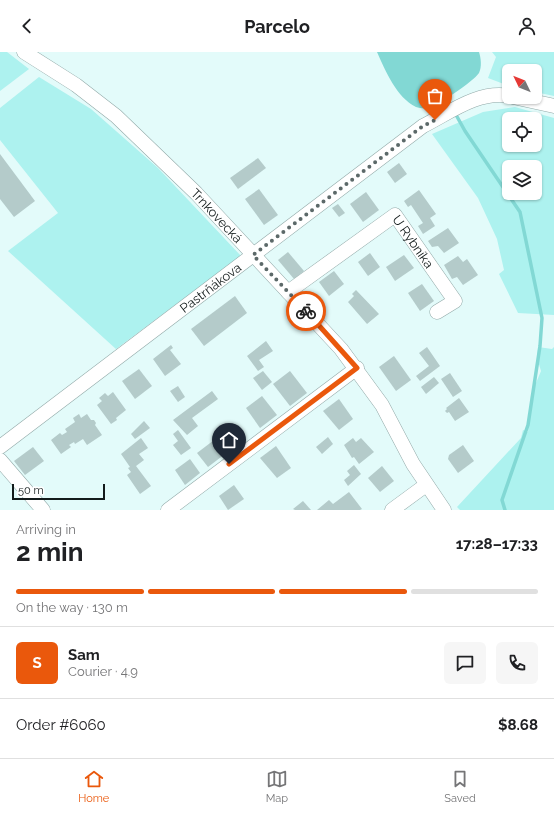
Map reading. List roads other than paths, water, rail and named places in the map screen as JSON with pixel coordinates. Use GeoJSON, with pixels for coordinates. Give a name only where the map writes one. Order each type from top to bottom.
{"type":"FeatureCollection","features":[{"type":"Feature","properties":{"kind":"street","name":"Trnkovecká"},"geometry":{"type":"LineString","coordinates":[[24,52],[76,85],[116,116],[196,193],[288,292],[357,368],[382,405],[426,485],[444,510]]}},
{"type":"Feature","properties":{"kind":"street","name":"Pastrňákova"},"geometry":{"type":"LineString","coordinates":[[0,447],[423,126],[471,101],[502,95]]}},
{"type":"Feature","properties":{"kind":"street"},"geometry":{"type":"LineString","coordinates":[[542,103],[554,106]]}},
{"type":"Feature","properties":{"kind":"street","name":"U Rybníka"},"geometry":{"type":"LineString","coordinates":[[288,292],[395,215],[454,301],[437,312]]}},
{"type":"Feature","properties":{"kind":"street"},"geometry":{"type":"LineString","coordinates":[[168,510],[357,368]]}},
{"type":"Feature","properties":{"kind":"street"},"geometry":{"type":"LineString","coordinates":[[0,460],[43,510]]}},
{"type":"Feature","properties":{"kind":"street"},"geometry":{"type":"LineString","coordinates":[[392,510],[426,485]]}},
{"type":"Feature","properties":{"kind":"waterway"},"geometry":{"type":"LineString","coordinates":[[444,94],[452,108]]}},
{"type":"Feature","properties":{"kind":"waterway"},"geometry":{"type":"LineString","coordinates":[[455,113],[465,131],[520,212],[542,318],[540,346],[528,425],[502,500],[505,510]]}}]}
